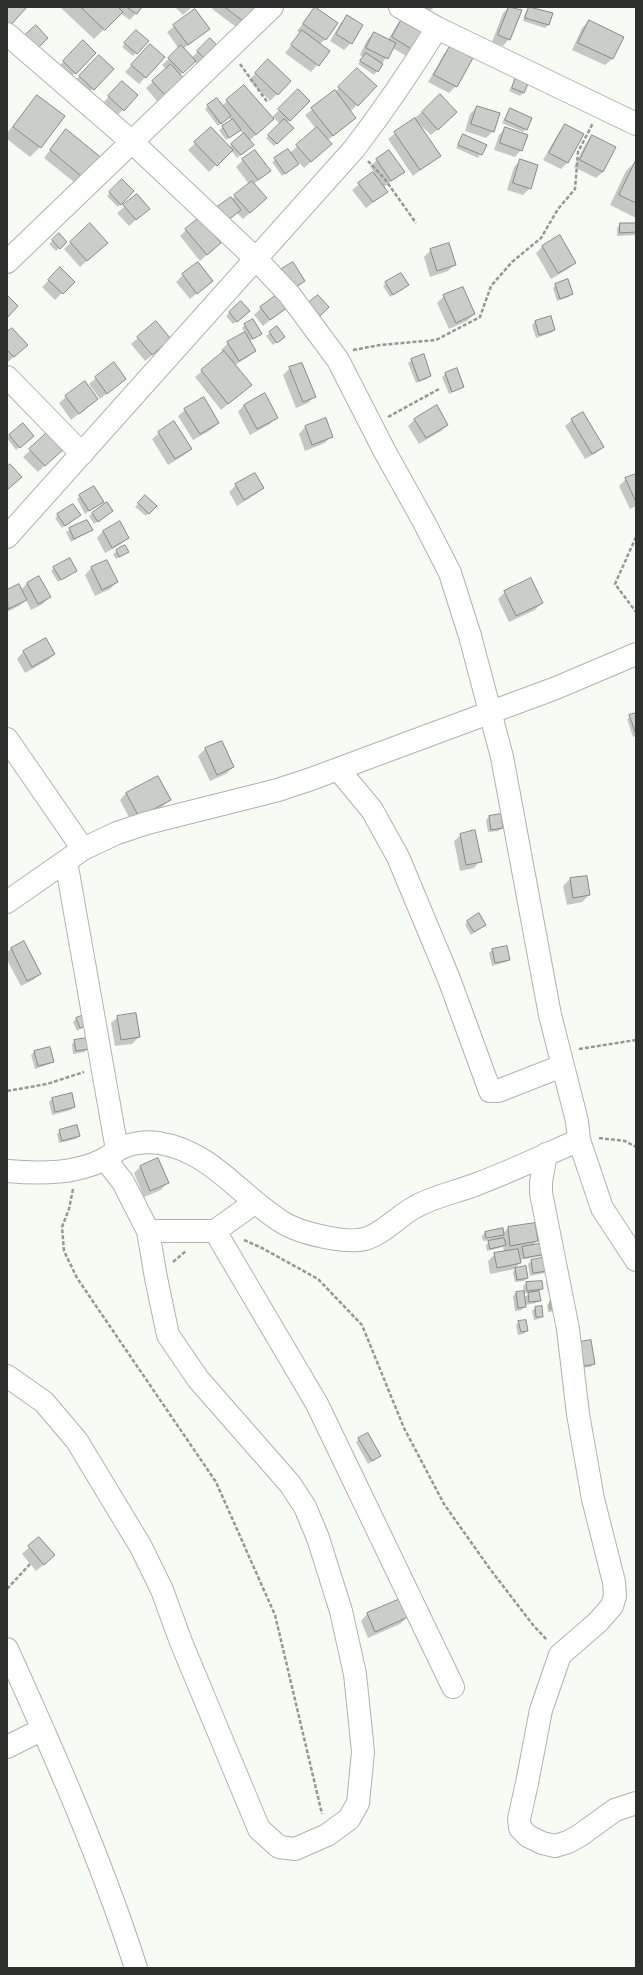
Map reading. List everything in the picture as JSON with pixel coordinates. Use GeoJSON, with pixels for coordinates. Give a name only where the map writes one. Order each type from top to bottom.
{"type":"FeatureCollection","features":[{"type":"Feature","properties":{"kind":"street"},"geometry":{"type":"LineString","coordinates":[[7,262],[272,7]]}},
{"type":"Feature","properties":{"kind":"street"},"geometry":{"type":"LineString","coordinates":[[400,7],[437,28],[636,124]]}},
{"type":"Feature","properties":{"kind":"street"},"geometry":{"type":"LineString","coordinates":[[7,537],[354,149],[412,70],[437,28]]}},
{"type":"Feature","properties":{"kind":"street"},"geometry":{"type":"LineString","coordinates":[[7,34],[132,142],[255,258],[289,294],[338,360],[384,452],[450,573],[470,636],[502,757],[546,992],[560,1059],[577,1121],[579,1140],[602,1208],[636,1260]]}},
{"type":"Feature","properties":{"kind":"street"},"geometry":{"type":"LineString","coordinates":[[7,377],[82,454]]}},
{"type":"Feature","properties":{"kind":"street"},"geometry":{"type":"LineString","coordinates":[[7,902],[74,855],[117,833],[147,823],[278,790],[556,688],[636,654]]}},
{"type":"Feature","properties":{"kind":"street"},"geometry":{"type":"LineString","coordinates":[[7,739],[74,855],[102,1069],[111,1154],[123,1182],[148,1231],[168,1335],[198,1379],[290,1484],[305,1507],[318,1538],[342,1611],[355,1674],[363,1752],[358,1803],[349,1819],[327,1835],[294,1849],[278,1847],[259,1829],[181,1642],[162,1590],[141,1547],[77,1441],[44,1402],[7,1376]]}},
{"type":"Feature","properties":{"kind":"street"},"geometry":{"type":"LineString","coordinates":[[338,769],[372,810],[398,857],[449,979],[490,1091],[498,1091],[560,1059]]}},
{"type":"Feature","properties":{"kind":"street"},"geometry":{"type":"LineString","coordinates":[[7,1171],[53,1173],[77,1169],[111,1154],[145,1142],[158,1143],[184,1149],[227,1177],[254,1203],[294,1228],[321,1237],[360,1240],[374,1235],[416,1206],[515,1169],[579,1140]]}},
{"type":"Feature","properties":{"kind":"street"},"geometry":{"type":"LineString","coordinates":[[546,1154],[541,1182],[542,1193],[567,1322],[579,1422],[593,1499],[614,1582],[615,1596],[612,1606],[598,1622],[560,1655],[538,1723],[527,1783],[518,1819],[520,1828],[528,1836],[542,1844],[555,1846],[568,1842],[579,1836],[615,1810],[636,1803]]}},
{"type":"Feature","properties":{"kind":"street"},"geometry":{"type":"LineString","coordinates":[[148,1231],[216,1233],[254,1203]]}},
{"type":"Feature","properties":{"kind":"street"},"geometry":{"type":"LineString","coordinates":[[216,1233],[320,1410],[453,1687]]}},
{"type":"Feature","properties":{"kind":"street"},"geometry":{"type":"LineString","coordinates":[[7,1649],[43,1728],[105,1883],[136,1968]]}},
{"type":"Feature","properties":{"kind":"street"},"geometry":{"type":"LineString","coordinates":[[7,1747],[43,1728]]}},
{"type":"Feature","properties":{"kind":"path"},"geometry":{"type":"LineString","coordinates":[[229,49],[268,103]]}},
{"type":"Feature","properties":{"kind":"path"},"geometry":{"type":"LineString","coordinates":[[338,360],[352,350],[380,344],[436,340],[480,318],[491,286],[512,262],[541,238],[558,208],[575,189],[578,152],[601,106]]}},
{"type":"Feature","properties":{"kind":"path"},"geometry":{"type":"LineString","coordinates":[[354,149],[374,166],[416,223]]}},
{"type":"Feature","properties":{"kind":"path"},"geometry":{"type":"LineString","coordinates":[[372,426],[439,389]]}},
{"type":"Feature","properties":{"kind":"path"},"geometry":{"type":"LineString","coordinates":[[636,537],[615,584],[636,612]]}},
{"type":"Feature","properties":{"kind":"path"},"geometry":{"type":"LineString","coordinates":[[560,1059],[636,1040]]}},
{"type":"Feature","properties":{"kind":"path"},"geometry":{"type":"LineString","coordinates":[[7,1091],[47,1084],[82,1072],[102,1069]]}},
{"type":"Feature","properties":{"kind":"path"},"geometry":{"type":"LineString","coordinates":[[579,1140],[594,1138],[609,1139],[625,1141],[636,1146]]}},
{"type":"Feature","properties":{"kind":"path"},"geometry":{"type":"LineString","coordinates":[[77,1169],[69,1209],[62,1227],[64,1251],[77,1278],[216,1482],[275,1615],[327,1835]]}},
{"type":"Feature","properties":{"kind":"path"},"geometry":{"type":"LineString","coordinates":[[216,1233],[239,1238],[262,1248],[318,1280],[362,1325],[404,1428],[444,1504],[533,1625],[560,1655]]}},
{"type":"Feature","properties":{"kind":"path"},"geometry":{"type":"LineString","coordinates":[[156,1278],[189,1249]]}},
{"type":"Feature","properties":{"kind":"path"},"geometry":{"type":"LineString","coordinates":[[7,1589],[31,1562]]}},
{"type":"Feature","properties":{"kind":"building"},"geometry":{"type":"Polygon","coordinates":[[[7,7],[27,7],[8,28],[7,26],[7,7]]]}},
{"type":"Feature","properties":{"kind":"building"},"geometry":{"type":"Polygon","coordinates":[[[81,7],[118,7],[123,12],[105,30],[81,7]]]}},
{"type":"Feature","properties":{"kind":"building"},"geometry":{"type":"Polygon","coordinates":[[[127,7],[142,7],[137,14],[127,7]]]}},
{"type":"Feature","properties":{"kind":"building"},"geometry":{"type":"Polygon","coordinates":[[[225,7],[259,7],[246,23],[225,7]]]}},
{"type":"Feature","properties":{"kind":"building"},"geometry":{"type":"Polygon","coordinates":[[[315,7],[338,23],[326,40],[303,24],[315,7]]]}},
{"type":"Feature","properties":{"kind":"building"},"geometry":{"type":"Polygon","coordinates":[[[509,7],[522,10],[510,40],[498,35],[509,7]]]}},
{"type":"Feature","properties":{"kind":"building"},"geometry":{"type":"Polygon","coordinates":[[[529,7],[553,13],[549,25],[525,18],[529,7]]]}},
{"type":"Feature","properties":{"kind":"building"},"geometry":{"type":"Polygon","coordinates":[[[195,9],[210,29],[188,45],[173,25],[195,9]]]}},
{"type":"Feature","properties":{"kind":"building"},"geometry":{"type":"Polygon","coordinates":[[[347,15],[363,25],[352,44],[336,34],[347,15]]]}},
{"type":"Feature","properties":{"kind":"building"},"geometry":{"type":"Polygon","coordinates":[[[404,15],[426,28],[413,50],[392,37],[404,15]]]}},
{"type":"Feature","properties":{"kind":"building"},"geometry":{"type":"Polygon","coordinates":[[[589,20],[624,37],[613,59],[578,43],[589,20]]]}},
{"type":"Feature","properties":{"kind":"building"},"geometry":{"type":"Polygon","coordinates":[[[36,25],[48,38],[35,51],[22,38],[36,25]]]}},
{"type":"Feature","properties":{"kind":"building"},"geometry":{"type":"Polygon","coordinates":[[[136,30],[149,41],[137,54],[124,43],[136,30]]]}},
{"type":"Feature","properties":{"kind":"building"},"geometry":{"type":"Polygon","coordinates":[[[302,30],[330,51],[319,66],[291,45],[302,30]]]}},
{"type":"Feature","properties":{"kind":"building"},"geometry":{"type":"Polygon","coordinates":[[[374,32],[396,43],[388,59],[366,48],[374,32]]]}},
{"type":"Feature","properties":{"kind":"building"},"geometry":{"type":"Polygon","coordinates":[[[210,38],[223,51],[210,64],[197,51],[210,38]]]}},
{"type":"Feature","properties":{"kind":"building"},"geometry":{"type":"Polygon","coordinates":[[[83,40],[96,53],[76,74],[63,61],[83,40]]]}},
{"type":"Feature","properties":{"kind":"building"},"geometry":{"type":"Polygon","coordinates":[[[150,44],[165,57],[146,78],[131,65],[150,44]]]}},
{"type":"Feature","properties":{"kind":"building"},"geometry":{"type":"Polygon","coordinates":[[[181,45],[196,61],[183,73],[168,58],[181,45]]]}},
{"type":"Feature","properties":{"kind":"building"},"geometry":{"type":"Polygon","coordinates":[[[450,46],[473,58],[457,87],[434,75],[450,46]]]}},
{"type":"Feature","properties":{"kind":"building"},"geometry":{"type":"Polygon","coordinates":[[[366,53],[383,64],[378,72],[360,61],[366,53]]]}},
{"type":"Feature","properties":{"kind":"building"},"geometry":{"type":"Polygon","coordinates":[[[99,55],[114,69],[94,90],[79,76],[99,55]]]}},
{"type":"Feature","properties":{"kind":"building"},"geometry":{"type":"Polygon","coordinates":[[[268,59],[291,81],[278,95],[255,73],[268,59]]]}},
{"type":"Feature","properties":{"kind":"building"},"geometry":{"type":"Polygon","coordinates":[[[171,64],[184,79],[165,95],[152,81],[171,64]]]}},
{"type":"Feature","properties":{"kind":"building"},"geometry":{"type":"Polygon","coordinates":[[[357,68],[377,86],[358,106],[338,87],[357,68]]]}},
{"type":"Feature","properties":{"kind":"building"},"geometry":{"type":"Polygon","coordinates":[[[517,74],[530,79],[524,93],[512,88],[517,74]]]}},
{"type":"Feature","properties":{"kind":"building"},"geometry":{"type":"Polygon","coordinates":[[[122,81],[138,95],[124,111],[108,96],[122,81]]]}},
{"type":"Feature","properties":{"kind":"building"},"geometry":{"type":"Polygon","coordinates":[[[244,85],[274,119],[256,135],[226,100],[244,85]]]}},
{"type":"Feature","properties":{"kind":"building"},"geometry":{"type":"Polygon","coordinates":[[[298,89],[310,101],[290,121],[278,109],[298,89]]]}},
{"type":"Feature","properties":{"kind":"building"},"geometry":{"type":"Polygon","coordinates":[[[335,90],[356,118],[333,136],[311,108],[335,90]]]}},
{"type":"Feature","properties":{"kind":"building"},"geometry":{"type":"Polygon","coordinates":[[[440,94],[457,112],[438,130],[422,112],[440,94]]]}},
{"type":"Feature","properties":{"kind":"building"},"geometry":{"type":"Polygon","coordinates":[[[37,95],[65,116],[41,148],[13,127],[37,95]]]}},
{"type":"Feature","properties":{"kind":"building"},"geometry":{"type":"Polygon","coordinates":[[[217,98],[231,116],[221,124],[207,105],[217,98]]]}},
{"type":"Feature","properties":{"kind":"building"},"geometry":{"type":"Polygon","coordinates":[[[477,106],[500,113],[494,132],[471,124],[477,106]]]}},
{"type":"Feature","properties":{"kind":"building"},"geometry":{"type":"Polygon","coordinates":[[[510,108],[532,118],[527,130],[505,120],[510,108]]]}},
{"type":"Feature","properties":{"kind":"building"},"geometry":{"type":"Polygon","coordinates":[[[415,118],[441,156],[420,170],[394,132],[415,118]]]}},
{"type":"Feature","properties":{"kind":"building"},"geometry":{"type":"Polygon","coordinates":[[[233,119],[241,130],[229,138],[222,126],[233,119]]]}},
{"type":"Feature","properties":{"kind":"building"},"geometry":{"type":"Polygon","coordinates":[[[284,119],[294,128],[277,144],[268,135],[284,119]]]}},
{"type":"Feature","properties":{"kind":"building"},"geometry":{"type":"Polygon","coordinates":[[[565,124],[584,134],[568,163],[549,153],[565,124]]]}},
{"type":"Feature","properties":{"kind":"building"},"geometry":{"type":"Polygon","coordinates":[[[211,127],[233,150],[217,166],[194,142],[211,127]]]}},
{"type":"Feature","properties":{"kind":"building"},"geometry":{"type":"Polygon","coordinates":[[[317,127],[332,144],[311,162],[296,145],[317,127]]]}},
{"type":"Feature","properties":{"kind":"building"},"geometry":{"type":"Polygon","coordinates":[[[505,127],[528,135],[522,151],[500,143],[505,127]]]}},
{"type":"Feature","properties":{"kind":"building"},"geometry":{"type":"Polygon","coordinates":[[[66,129],[103,159],[86,180],[50,150],[66,129]]]}},
{"type":"Feature","properties":{"kind":"building"},"geometry":{"type":"Polygon","coordinates":[[[244,133],[254,145],[241,155],[231,144],[244,133]]]}},
{"type":"Feature","properties":{"kind":"building"},"geometry":{"type":"Polygon","coordinates":[[[463,134],[487,145],[482,155],[458,145],[463,134]]]}},
{"type":"Feature","properties":{"kind":"building"},"geometry":{"type":"Polygon","coordinates":[[[592,135],[616,147],[603,172],[580,160],[592,135]]]}},
{"type":"Feature","properties":{"kind":"building"},"geometry":{"type":"Polygon","coordinates":[[[288,149],[299,164],[285,174],[274,158],[288,149]]]}},
{"type":"Feature","properties":{"kind":"building"},"geometry":{"type":"Polygon","coordinates":[[[255,150],[271,171],[258,180],[242,159],[255,150]]]}},
{"type":"Feature","properties":{"kind":"building"},"geometry":{"type":"Polygon","coordinates":[[[389,150],[405,172],[391,181],[376,159],[389,150]]]}},
{"type":"Feature","properties":{"kind":"building"},"geometry":{"type":"Polygon","coordinates":[[[520,159],[538,165],[531,189],[513,183],[520,159]]]}},
{"type":"Feature","properties":{"kind":"building"},"geometry":{"type":"Polygon","coordinates":[[[636,160],[636,203],[619,195],[636,160]]]}},
{"type":"Feature","properties":{"kind":"building"},"geometry":{"type":"Polygon","coordinates":[[[373,172],[388,192],[373,202],[358,183],[373,172]]]}},
{"type":"Feature","properties":{"kind":"building"},"geometry":{"type":"Polygon","coordinates":[[[122,179],[134,191],[121,205],[109,192],[122,179]]]}},
{"type":"Feature","properties":{"kind":"building"},"geometry":{"type":"Polygon","coordinates":[[[252,181],[267,198],[250,213],[234,195],[252,181]]]}},
{"type":"Feature","properties":{"kind":"building"},"geometry":{"type":"Polygon","coordinates":[[[137,194],[150,209],[136,220],[123,205],[137,194]]]}},
{"type":"Feature","properties":{"kind":"building"},"geometry":{"type":"Polygon","coordinates":[[[231,197],[241,210],[227,221],[217,207],[231,197]]]}},
{"type":"Feature","properties":{"kind":"building"},"geometry":{"type":"Polygon","coordinates":[[[199,218],[221,243],[207,255],[185,229],[199,218]]]}},
{"type":"Feature","properties":{"kind":"building"},"geometry":{"type":"Polygon","coordinates":[[[90,223],[108,243],[87,261],[70,242],[90,223]]]}},
{"type":"Feature","properties":{"kind":"building"},"geometry":{"type":"Polygon","coordinates":[[[620,223],[636,223],[636,232],[620,233],[620,223]]]}},
{"type":"Feature","properties":{"kind":"building"},"geometry":{"type":"Polygon","coordinates":[[[59,233],[67,242],[60,249],[52,240],[59,233]]]}},
{"type":"Feature","properties":{"kind":"building"},"geometry":{"type":"Polygon","coordinates":[[[560,235],[576,263],[558,273],[542,246],[560,235]]]}},
{"type":"Feature","properties":{"kind":"building"},"geometry":{"type":"Polygon","coordinates":[[[449,243],[456,265],[437,271],[430,249],[449,243]]]}},
{"type":"Feature","properties":{"kind":"building"},"geometry":{"type":"Polygon","coordinates":[[[198,262],[213,281],[197,294],[182,274],[198,262]]]}},
{"type":"Feature","properties":{"kind":"building"},"geometry":{"type":"Polygon","coordinates":[[[293,262],[305,281],[290,291],[278,271],[293,262]]]}},
{"type":"Feature","properties":{"kind":"building"},"geometry":{"type":"Polygon","coordinates":[[[60,267],[75,282],[63,294],[48,280],[60,267]]]}},
{"type":"Feature","properties":{"kind":"building"},"geometry":{"type":"Polygon","coordinates":[[[401,273],[409,285],[393,295],[385,282],[401,273]]]}},
{"type":"Feature","properties":{"kind":"building"},"geometry":{"type":"Polygon","coordinates":[[[568,279],[573,294],[560,299],[555,284],[568,279]]]}},
{"type":"Feature","properties":{"kind":"building"},"geometry":{"type":"Polygon","coordinates":[[[463,287],[475,314],[456,323],[443,295],[463,287]]]}},
{"type":"Feature","properties":{"kind":"building"},"geometry":{"type":"Polygon","coordinates":[[[278,294],[288,307],[270,320],[260,307],[278,294]]]}},
{"type":"Feature","properties":{"kind":"building"},"geometry":{"type":"Polygon","coordinates":[[[7,295],[18,306],[7,318],[7,295]]]}},
{"type":"Feature","properties":{"kind":"building"},"geometry":{"type":"Polygon","coordinates":[[[318,295],[329,307],[320,316],[308,303],[318,295]]]}},
{"type":"Feature","properties":{"kind":"building"},"geometry":{"type":"Polygon","coordinates":[[[241,301],[250,311],[237,322],[229,312],[241,301]]]}},
{"type":"Feature","properties":{"kind":"building"},"geometry":{"type":"Polygon","coordinates":[[[551,316],[555,330],[539,335],[535,321],[551,316]]]}},
{"type":"Feature","properties":{"kind":"building"},"geometry":{"type":"Polygon","coordinates":[[[253,319],[262,334],[253,339],[244,324],[253,319]]]}},
{"type":"Feature","properties":{"kind":"building"},"geometry":{"type":"Polygon","coordinates":[[[156,321],[171,339],[152,355],[137,337],[156,321]]]}},
{"type":"Feature","properties":{"kind":"building"},"geometry":{"type":"Polygon","coordinates":[[[277,326],[285,337],[277,343],[269,332],[277,326]]]}},
{"type":"Feature","properties":{"kind":"building"},"geometry":{"type":"Polygon","coordinates":[[[12,328],[28,345],[14,357],[7,350],[7,332],[12,328]]]}},
{"type":"Feature","properties":{"kind":"building"},"geometry":{"type":"Polygon","coordinates":[[[245,332],[256,351],[239,361],[227,342],[245,332]]]}},
{"type":"Feature","properties":{"kind":"building"},"geometry":{"type":"Polygon","coordinates":[[[224,351],[252,385],[228,404],[201,370],[224,351]]]}},
{"type":"Feature","properties":{"kind":"building"},"geometry":{"type":"Polygon","coordinates":[[[424,354],[431,376],[419,381],[411,359],[424,354]]]}},
{"type":"Feature","properties":{"kind":"building"},"geometry":{"type":"Polygon","coordinates":[[[114,362],[126,379],[107,394],[95,377],[114,362]]]}},
{"type":"Feature","properties":{"kind":"building"},"geometry":{"type":"Polygon","coordinates":[[[302,363],[316,397],[303,402],[289,367],[302,363]]]}},
{"type":"Feature","properties":{"kind":"building"},"geometry":{"type":"Polygon","coordinates":[[[457,368],[464,387],[452,392],[445,373],[457,368]]]}},
{"type":"Feature","properties":{"kind":"building"},"geometry":{"type":"Polygon","coordinates":[[[85,381],[98,399],[79,414],[65,396],[85,381]]]}},
{"type":"Feature","properties":{"kind":"building"},"geometry":{"type":"Polygon","coordinates":[[[265,393],[278,418],[257,429],[244,405],[265,393]]]}},
{"type":"Feature","properties":{"kind":"building"},"geometry":{"type":"Polygon","coordinates":[[[204,397],[219,423],[200,434],[184,409],[204,397]]]}},
{"type":"Feature","properties":{"kind":"building"},"geometry":{"type":"Polygon","coordinates":[[[437,405],[448,425],[426,438],[414,419],[437,405]]]}},
{"type":"Feature","properties":{"kind":"building"},"geometry":{"type":"Polygon","coordinates":[[[583,412],[604,447],[592,454],[571,419],[583,412]]]}},
{"type":"Feature","properties":{"kind":"building"},"geometry":{"type":"Polygon","coordinates":[[[326,418],[333,437],[312,445],[305,426],[326,418]]]}},
{"type":"Feature","properties":{"kind":"building"},"geometry":{"type":"Polygon","coordinates":[[[174,421],[192,449],[175,459],[158,432],[174,421]]]}},
{"type":"Feature","properties":{"kind":"building"},"geometry":{"type":"Polygon","coordinates":[[[23,423],[34,436],[20,448],[9,435],[23,423]]]}},
{"type":"Feature","properties":{"kind":"building"},"geometry":{"type":"Polygon","coordinates":[[[49,431],[65,448],[45,466],[29,449],[49,431]]]}},
{"type":"Feature","properties":{"kind":"building"},"geometry":{"type":"Polygon","coordinates":[[[10,464],[22,477],[7,490],[7,467],[10,464]]]}},
{"type":"Feature","properties":{"kind":"building"},"geometry":{"type":"Polygon","coordinates":[[[255,473],[264,488],[244,500],[235,484],[255,473]]]}},
{"type":"Feature","properties":{"kind":"building"},"geometry":{"type":"Polygon","coordinates":[[[636,474],[636,502],[625,478],[636,474]]]}},
{"type":"Feature","properties":{"kind":"building"},"geometry":{"type":"Polygon","coordinates":[[[94,486],[104,502],[89,511],[79,495],[94,486]]]}},
{"type":"Feature","properties":{"kind":"building"},"geometry":{"type":"Polygon","coordinates":[[[145,495],[157,506],[149,514],[138,503],[145,495]]]}},
{"type":"Feature","properties":{"kind":"building"},"geometry":{"type":"Polygon","coordinates":[[[107,502],[113,511],[98,522],[92,513],[107,502]]]}},
{"type":"Feature","properties":{"kind":"building"},"geometry":{"type":"Polygon","coordinates":[[[73,504],[81,515],[65,526],[57,514],[73,504]]]}},
{"type":"Feature","properties":{"kind":"building"},"geometry":{"type":"Polygon","coordinates":[[[87,520],[93,530],[74,539],[69,528],[87,520]]]}},
{"type":"Feature","properties":{"kind":"building"},"geometry":{"type":"Polygon","coordinates":[[[120,521],[129,538],[112,548],[103,531],[120,521]]]}},
{"type":"Feature","properties":{"kind":"building"},"geometry":{"type":"Polygon","coordinates":[[[125,545],[129,552],[119,557],[116,550],[125,545]]]}},
{"type":"Feature","properties":{"kind":"building"},"geometry":{"type":"Polygon","coordinates":[[[70,558],[77,571],[61,580],[53,567],[70,558]]]}},
{"type":"Feature","properties":{"kind":"building"},"geometry":{"type":"Polygon","coordinates":[[[107,560],[118,582],[102,590],[91,567],[107,560]]]}},
{"type":"Feature","properties":{"kind":"building"},"geometry":{"type":"Polygon","coordinates":[[[39,576],[51,597],[38,604],[27,583],[39,576]]]}},
{"type":"Feature","properties":{"kind":"building"},"geometry":{"type":"Polygon","coordinates":[[[531,578],[543,603],[516,616],[504,591],[531,578]]]}},
{"type":"Feature","properties":{"kind":"building"},"geometry":{"type":"Polygon","coordinates":[[[19,584],[27,600],[8,609],[7,590],[19,584]]]}},
{"type":"Feature","properties":{"kind":"building"},"geometry":{"type":"Polygon","coordinates":[[[46,638],[55,654],[32,667],[23,651],[46,638]]]}},
{"type":"Feature","properties":{"kind":"building"},"geometry":{"type":"Polygon","coordinates":[[[636,713],[636,734],[629,715],[636,713]]]}},
{"type":"Feature","properties":{"kind":"building"},"geometry":{"type":"Polygon","coordinates":[[[222,741],[234,767],[217,775],[205,748],[222,741]]]}},
{"type":"Feature","properties":{"kind":"building"},"geometry":{"type":"Polygon","coordinates":[[[158,776],[171,800],[139,817],[126,793],[158,776]]]}},
{"type":"Feature","properties":{"kind":"building"},"geometry":{"type":"Polygon","coordinates":[[[501,814],[503,828],[491,830],[489,816],[501,814]]]}},
{"type":"Feature","properties":{"kind":"building"},"geometry":{"type":"Polygon","coordinates":[[[475,830],[482,862],[466,865],[460,834],[475,830]]]}},
{"type":"Feature","properties":{"kind":"building"},"geometry":{"type":"Polygon","coordinates":[[[587,876],[590,895],[573,898],[570,878],[587,876]]]}},
{"type":"Feature","properties":{"kind":"building"},"geometry":{"type":"Polygon","coordinates":[[[479,913],[486,925],[474,932],[467,921],[479,913]]]}},
{"type":"Feature","properties":{"kind":"building"},"geometry":{"type":"Polygon","coordinates":[[[24,941],[41,974],[27,981],[11,948],[24,941]]]}},
{"type":"Feature","properties":{"kind":"building"},"geometry":{"type":"Polygon","coordinates":[[[507,946],[510,960],[495,963],[492,949],[507,946]]]}},
{"type":"Feature","properties":{"kind":"building"},"geometry":{"type":"Polygon","coordinates":[[[136,1013],[140,1037],[121,1040],[117,1016],[136,1013]]]}},
{"type":"Feature","properties":{"kind":"building"},"geometry":{"type":"Polygon","coordinates":[[[84,1015],[88,1025],[80,1028],[76,1018],[84,1015]]]}},
{"type":"Feature","properties":{"kind":"building"},"geometry":{"type":"Polygon","coordinates":[[[87,1038],[89,1049],[76,1051],[74,1040],[87,1038]]]}},
{"type":"Feature","properties":{"kind":"building"},"geometry":{"type":"Polygon","coordinates":[[[50,1047],[54,1062],[38,1066],[34,1051],[50,1047]]]}},
{"type":"Feature","properties":{"kind":"building"},"geometry":{"type":"Polygon","coordinates":[[[72,1093],[75,1107],[55,1112],[52,1098],[72,1093]]]}},
{"type":"Feature","properties":{"kind":"building"},"geometry":{"type":"Polygon","coordinates":[[[77,1125],[80,1136],[62,1141],[59,1130],[77,1125]]]}},
{"type":"Feature","properties":{"kind":"building"},"geometry":{"type":"Polygon","coordinates":[[[158,1158],[169,1183],[150,1191],[140,1166],[158,1158]]]}},
{"type":"Feature","properties":{"kind":"building"},"geometry":{"type":"Polygon","coordinates":[[[535,1223],[538,1241],[510,1246],[508,1227],[535,1223]]]}},
{"type":"Feature","properties":{"kind":"building"},"geometry":{"type":"Polygon","coordinates":[[[503,1228],[504,1235],[486,1238],[485,1232],[503,1228]]]}},
{"type":"Feature","properties":{"kind":"building"},"geometry":{"type":"Polygon","coordinates":[[[504,1238],[506,1245],[490,1249],[488,1241],[504,1238]]]}},
{"type":"Feature","properties":{"kind":"building"},"geometry":{"type":"Polygon","coordinates":[[[544,1243],[546,1254],[524,1258],[522,1247],[544,1243]]]}},
{"type":"Feature","properties":{"kind":"building"},"geometry":{"type":"Polygon","coordinates":[[[518,1249],[521,1263],[497,1268],[494,1253],[518,1249]]]}},
{"type":"Feature","properties":{"kind":"building"},"geometry":{"type":"Polygon","coordinates":[[[552,1256],[555,1270],[533,1273],[531,1260],[552,1256]]]}},
{"type":"Feature","properties":{"kind":"building"},"geometry":{"type":"Polygon","coordinates":[[[526,1266],[528,1278],[517,1280],[515,1268],[526,1266]]]}},
{"type":"Feature","properties":{"kind":"building"},"geometry":{"type":"Polygon","coordinates":[[[542,1281],[543,1289],[527,1291],[526,1282],[542,1281]]]}},
{"type":"Feature","properties":{"kind":"building"},"geometry":{"type":"Polygon","coordinates":[[[524,1291],[526,1307],[518,1308],[516,1292],[524,1291]]]}},
{"type":"Feature","properties":{"kind":"building"},"geometry":{"type":"Polygon","coordinates":[[[539,1291],[541,1301],[529,1302],[528,1293],[539,1291]]]}},
{"type":"Feature","properties":{"kind":"building"},"geometry":{"type":"Polygon","coordinates":[[[560,1300],[561,1308],[550,1309],[550,1301],[560,1300]]]}},
{"type":"Feature","properties":{"kind":"building"},"geometry":{"type":"Polygon","coordinates":[[[542,1306],[543,1317],[536,1317],[535,1307],[542,1306]]]}},
{"type":"Feature","properties":{"kind":"building"},"geometry":{"type":"Polygon","coordinates":[[[526,1320],[528,1331],[521,1332],[518,1321],[526,1320]]]}},
{"type":"Feature","properties":{"kind":"building"},"geometry":{"type":"Polygon","coordinates":[[[591,1340],[595,1364],[584,1366],[580,1342],[591,1340]]]}},
{"type":"Feature","properties":{"kind":"building"},"geometry":{"type":"Polygon","coordinates":[[[368,1433],[381,1456],[372,1461],[358,1438],[368,1433]]]}},
{"type":"Feature","properties":{"kind":"building"},"geometry":{"type":"Polygon","coordinates":[[[39,1537],[55,1555],[44,1565],[28,1546],[39,1537]]]}},
{"type":"Feature","properties":{"kind":"building"},"geometry":{"type":"Polygon","coordinates":[[[400,1599],[408,1617],[375,1632],[367,1613],[400,1599]]]}}]}
